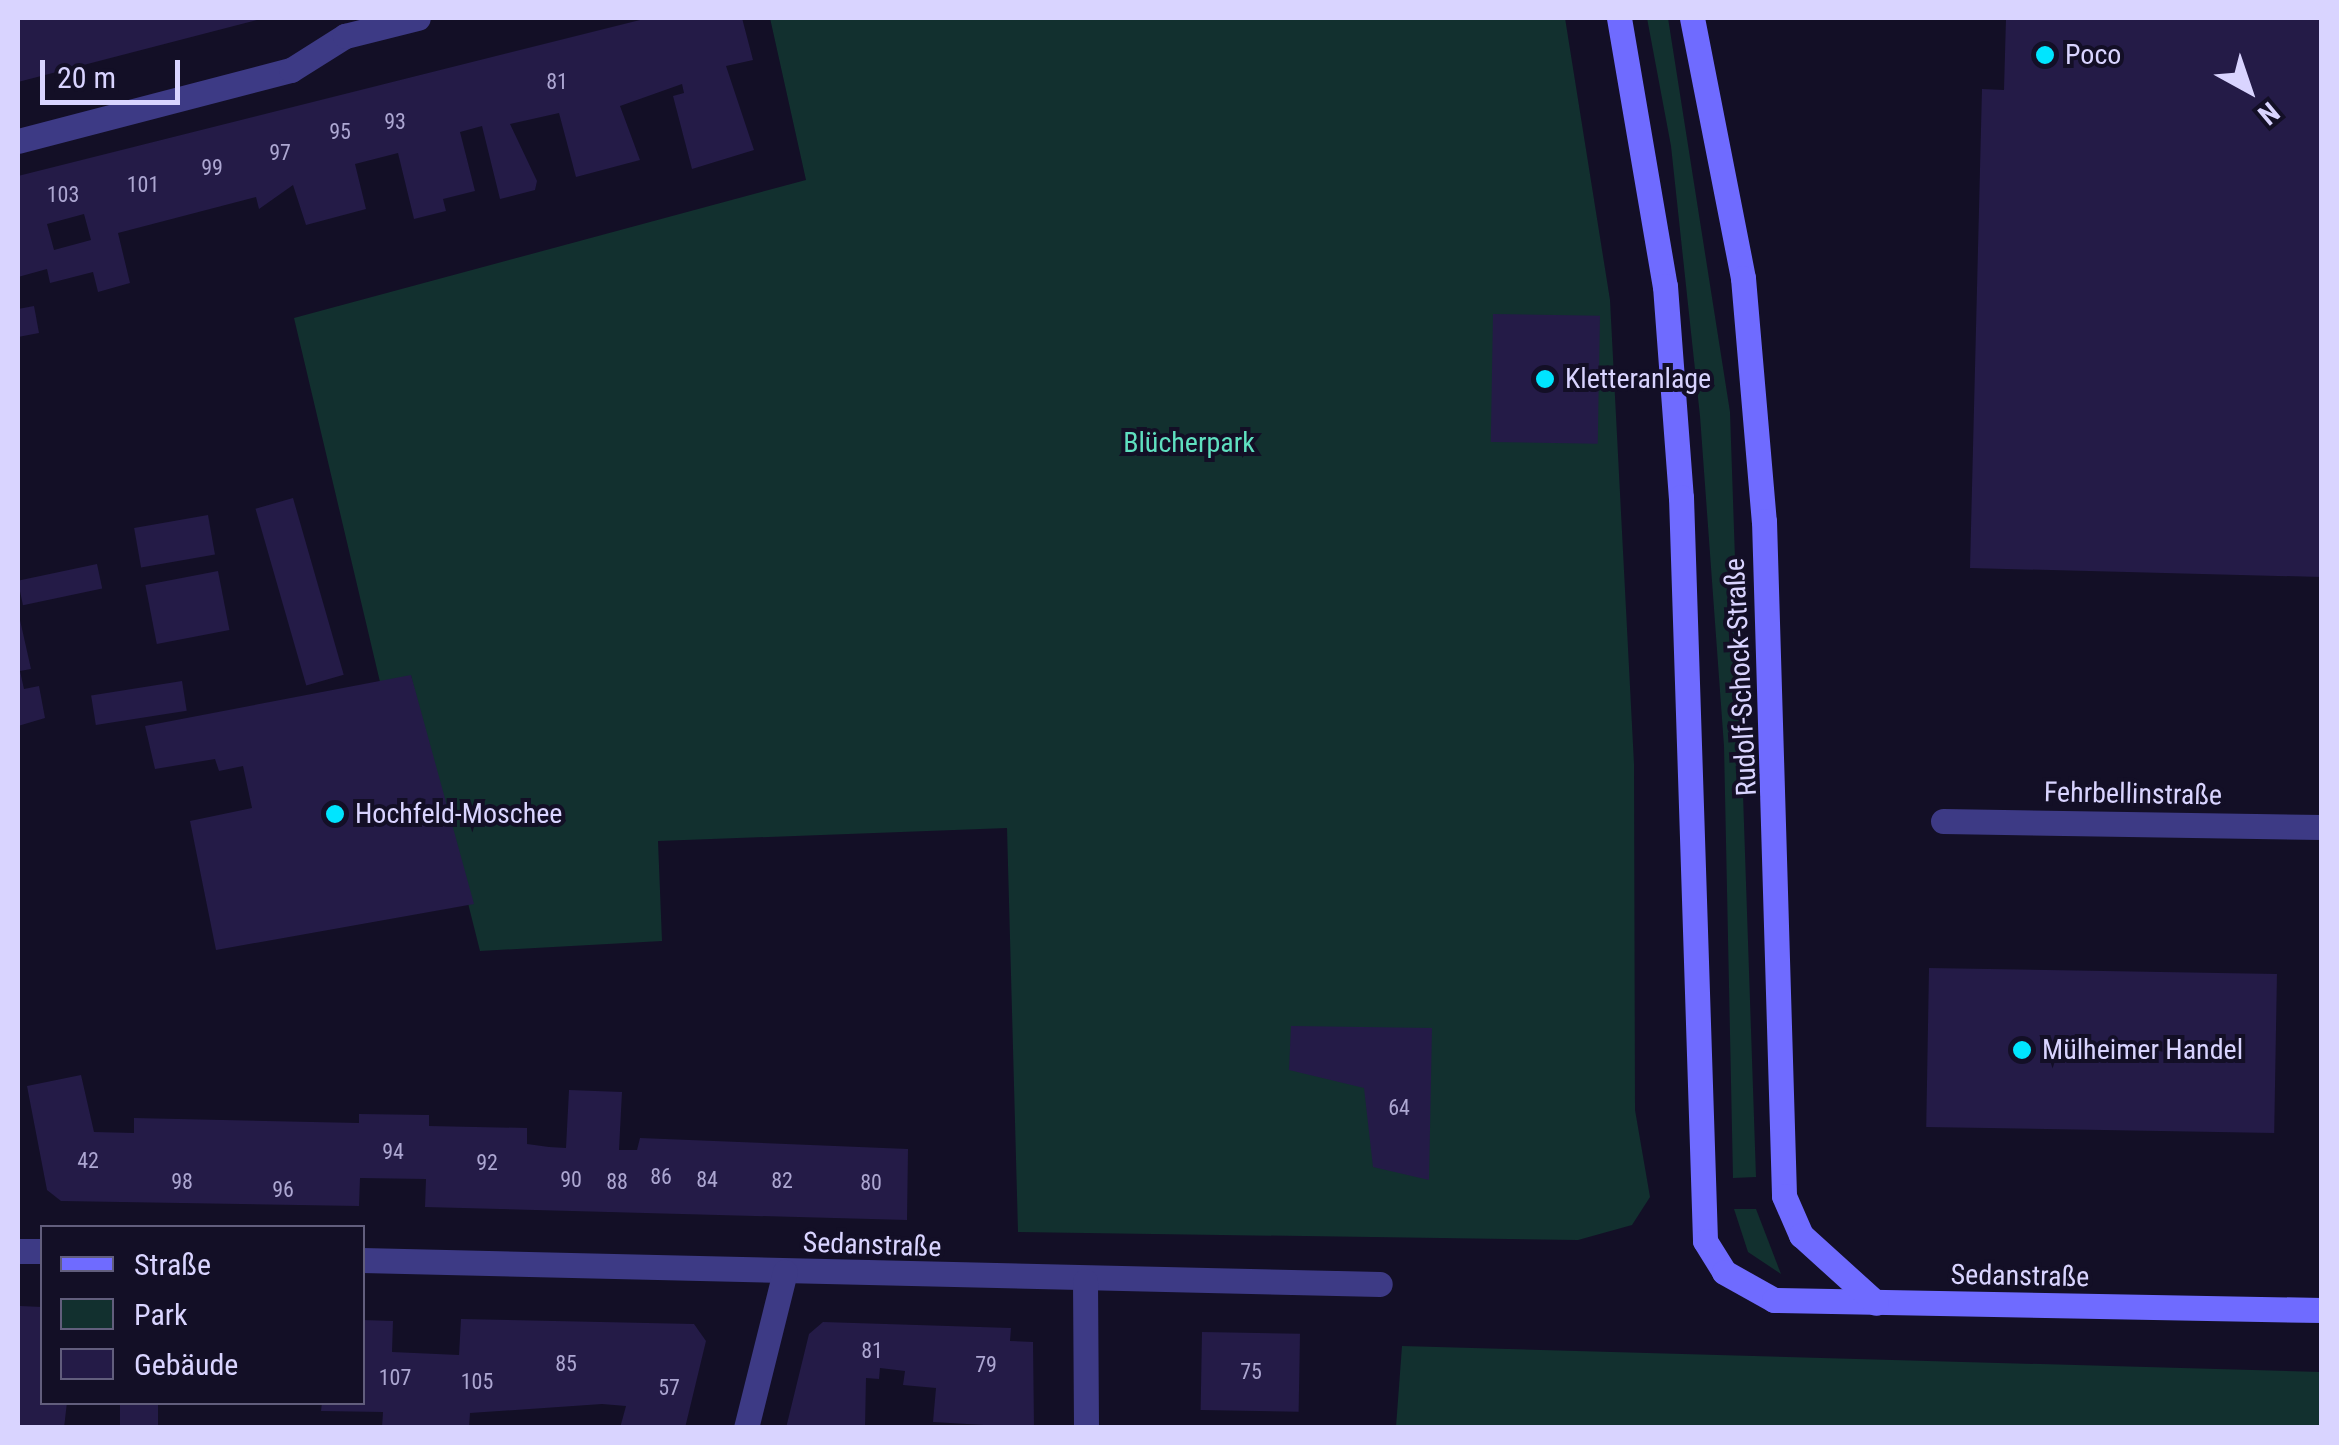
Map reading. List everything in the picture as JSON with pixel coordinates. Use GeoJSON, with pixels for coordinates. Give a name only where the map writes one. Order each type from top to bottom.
{"type":"FeatureCollection","features":[{"type":"Feature","properties":{"kind":"main road","name":"Rudolf-Schock-Straße"},"geometry":{"type":"LineString","coordinates":[[1619,18],[1666,286],[1705,1241],[1724,1272]]}},
{"type":"Feature","properties":{"kind":"main road","name":"Rudolf-Schock-Straße"},"geometry":{"type":"LineString","coordinates":[[1692,18],[1742,278],[1764,521],[1784,1196],[1800,1235],[1876,1303]]}},
{"type":"Feature","properties":{"kind":"main road","name":"Sedanstraße"},"geometry":{"type":"LineString","coordinates":[[1724,1272],[1774,1300],[2322,1310]]}},
{"type":"Feature","properties":{"kind":"street"},"geometry":{"type":"LineString","coordinates":[[18,142],[291,70],[345,36],[418,18]]}},
{"type":"Feature","properties":{"kind":"street","name":"Fehrbellinstraße"},"geometry":{"type":"LineString","coordinates":[[1942,821],[2322,828]]}},
{"type":"Feature","properties":{"kind":"street","name":"Sedanstraße"},"geometry":{"type":"LineString","coordinates":[[365,1260],[1085,1281],[1380,1284]]}},
{"type":"Feature","properties":{"kind":"street"},"geometry":{"type":"LineString","coordinates":[[746,1428],[785,1272]]}},
{"type":"Feature","properties":{"kind":"street"},"geometry":{"type":"LineString","coordinates":[[1085,1281],[1086,1428]]}},
{"type":"Feature","properties":{"kind":"green space","name":"Blücherpark"},"geometry":{"type":"Polygon","coordinates":[[[770,18],[1565,18],[1610,300],[1634,764],[1635,1110],[1650,1197],[1632,1225],[1578,1240],[1018,1232],[1007,828],[658,841],[662,941],[480,951],[411,676],[380,682],[294,318],[806,180],[770,18]]]}},
{"type":"Feature","properties":{"kind":"green space"},"geometry":{"type":"Polygon","coordinates":[[[1647,18],[1668,18],[1730,412],[1756,1177],[1733,1178],[1724,746],[1700,416],[1671,146],[1647,18]]]}},
{"type":"Feature","properties":{"kind":"green space"},"geometry":{"type":"Polygon","coordinates":[[[1734,1209],[1756,1209],[1781,1274],[1748,1252],[1734,1209]]]}},
{"type":"Feature","properties":{"kind":"green space"},"geometry":{"type":"Polygon","coordinates":[[[1402,1346],[2321,1372],[2321,1427],[1396,1427],[1402,1346]]]}},
{"type":"Feature","properties":{"kind":"building"},"geometry":{"type":"Polygon","coordinates":[[[18,18],[261,18],[261,19],[18,82],[18,18]]]}},
{"type":"Feature","properties":{"kind":"building"},"geometry":{"type":"Polygon","coordinates":[[[648,18],[742,18],[753,60],[726,66],[754,150],[692,169],[673,96],[684,93],[682,84],[620,106],[640,160],[576,177],[559,113],[510,124],[537,181],[535,190],[500,199],[482,126],[460,132],[475,191],[443,199],[446,211],[414,219],[398,153],[355,164],[366,209],[306,225],[293,185],[259,209],[256,197],[118,233],[130,283],[98,292],[93,272],[50,283],[47,269],[18,277],[18,176],[648,18]],[[84,214],[47,224],[54,250],[91,240],[84,214]]]}},
{"type":"Feature","properties":{"kind":"building"},"geometry":{"type":"Polygon","coordinates":[[[2006,18],[2322,18],[2322,577],[1970,568],[1982,89],[2004,90],[2006,18]]]}},
{"type":"Feature","properties":{"kind":"building"},"geometry":{"type":"Polygon","coordinates":[[[34,306],[39,333],[18,337],[18,309],[34,306]]]}},
{"type":"Feature","properties":{"kind":"building","name":"Kletteranlage"},"geometry":{"type":"Polygon","coordinates":[[[1493,314],[1600,316],[1598,444],[1491,442],[1493,314]]]}},
{"type":"Feature","properties":{"kind":"building"},"geometry":{"type":"Polygon","coordinates":[[[293,498],[344,675],[306,686],[256,509],[293,498]]]}},
{"type":"Feature","properties":{"kind":"building"},"geometry":{"type":"Polygon","coordinates":[[[208,515],[215,554],[141,567],[134,528],[208,515]]]}},
{"type":"Feature","properties":{"kind":"building"},"geometry":{"type":"Polygon","coordinates":[[[97,564],[102,588],[23,605],[18,581],[97,564]]]}},
{"type":"Feature","properties":{"kind":"building"},"geometry":{"type":"Polygon","coordinates":[[[218,571],[229,630],[157,644],[145,585],[218,571]]]}},
{"type":"Feature","properties":{"kind":"building"},"geometry":{"type":"Polygon","coordinates":[[[18,611],[31,669],[20,671],[24,689],[39,686],[45,718],[18,726],[18,611]]]}},
{"type":"Feature","properties":{"kind":"building","name":"Hochfeld-Moschee"},"geometry":{"type":"Polygon","coordinates":[[[411,675],[474,904],[216,950],[190,821],[252,808],[243,766],[219,771],[215,759],[155,769],[145,726],[411,675]]]}},
{"type":"Feature","properties":{"kind":"building"},"geometry":{"type":"Polygon","coordinates":[[[182,681],[187,711],[96,725],[91,695],[182,681]]]}},
{"type":"Feature","properties":{"kind":"building"},"geometry":{"type":"Polygon","coordinates":[[[1929,968],[2277,974],[2274,1133],[1926,1127],[1929,968]]]}},
{"type":"Feature","properties":{"kind":"building"},"geometry":{"type":"Polygon","coordinates":[[[1291,1026],[1432,1028],[1429,1180],[1373,1167],[1364,1088],[1289,1070],[1291,1026]]]}},
{"type":"Feature","properties":{"kind":"building"},"geometry":{"type":"Polygon","coordinates":[[[81,1075],[94,1132],[134,1133],[134,1118],[359,1123],[359,1114],[429,1115],[429,1126],[527,1128],[527,1144],[566,1148],[569,1090],[622,1092],[619,1150],[637,1150],[640,1138],[908,1149],[907,1220],[425,1207],[426,1179],[360,1178],[359,1206],[61,1201],[47,1190],[27,1086],[81,1075]]]}},
{"type":"Feature","properties":{"kind":"building"},"geometry":{"type":"Polygon","coordinates":[[[20,1306],[40,1307],[40,1405],[67,1405],[64,1428],[18,1428],[20,1306]]]}},
{"type":"Feature","properties":{"kind":"building"},"geometry":{"type":"Polygon","coordinates":[[[461,1319],[694,1324],[706,1341],[685,1428],[620,1428],[626,1406],[602,1404],[470,1413],[469,1428],[382,1428],[383,1412],[321,1411],[322,1405],[365,1405],[365,1320],[393,1321],[392,1352],[459,1355],[461,1319]]]}},
{"type":"Feature","properties":{"kind":"building"},"geometry":{"type":"Polygon","coordinates":[[[823,1322],[1011,1328],[1010,1341],[1033,1342],[1034,1428],[933,1422],[936,1388],[903,1385],[905,1371],[880,1368],[879,1379],[866,1378],[865,1428],[786,1428],[809,1334],[823,1322]]]}},
{"type":"Feature","properties":{"kind":"building"},"geometry":{"type":"Polygon","coordinates":[[[1202,1332],[1300,1334],[1299,1412],[1201,1410],[1202,1332]]]}},
{"type":"Feature","properties":{"kind":"building"},"geometry":{"type":"Polygon","coordinates":[[[120,1405],[158,1405],[158,1428],[120,1428],[120,1405]]]}},
{"type":"Feature","properties":{"kind":"place","name":"Poco"},"geometry":{"type":"Point","coordinates":[2045,55]}},
{"type":"Feature","properties":{"kind":"place","name":"Kletteranlage"},"geometry":{"type":"Point","coordinates":[1545,379]}},
{"type":"Feature","properties":{"kind":"place","name":"Hochfeld-Moschee"},"geometry":{"type":"Point","coordinates":[335,814]}},
{"type":"Feature","properties":{"kind":"place","name":"Mülheimer Handel"},"geometry":{"type":"Point","coordinates":[2022,1050]}}]}
